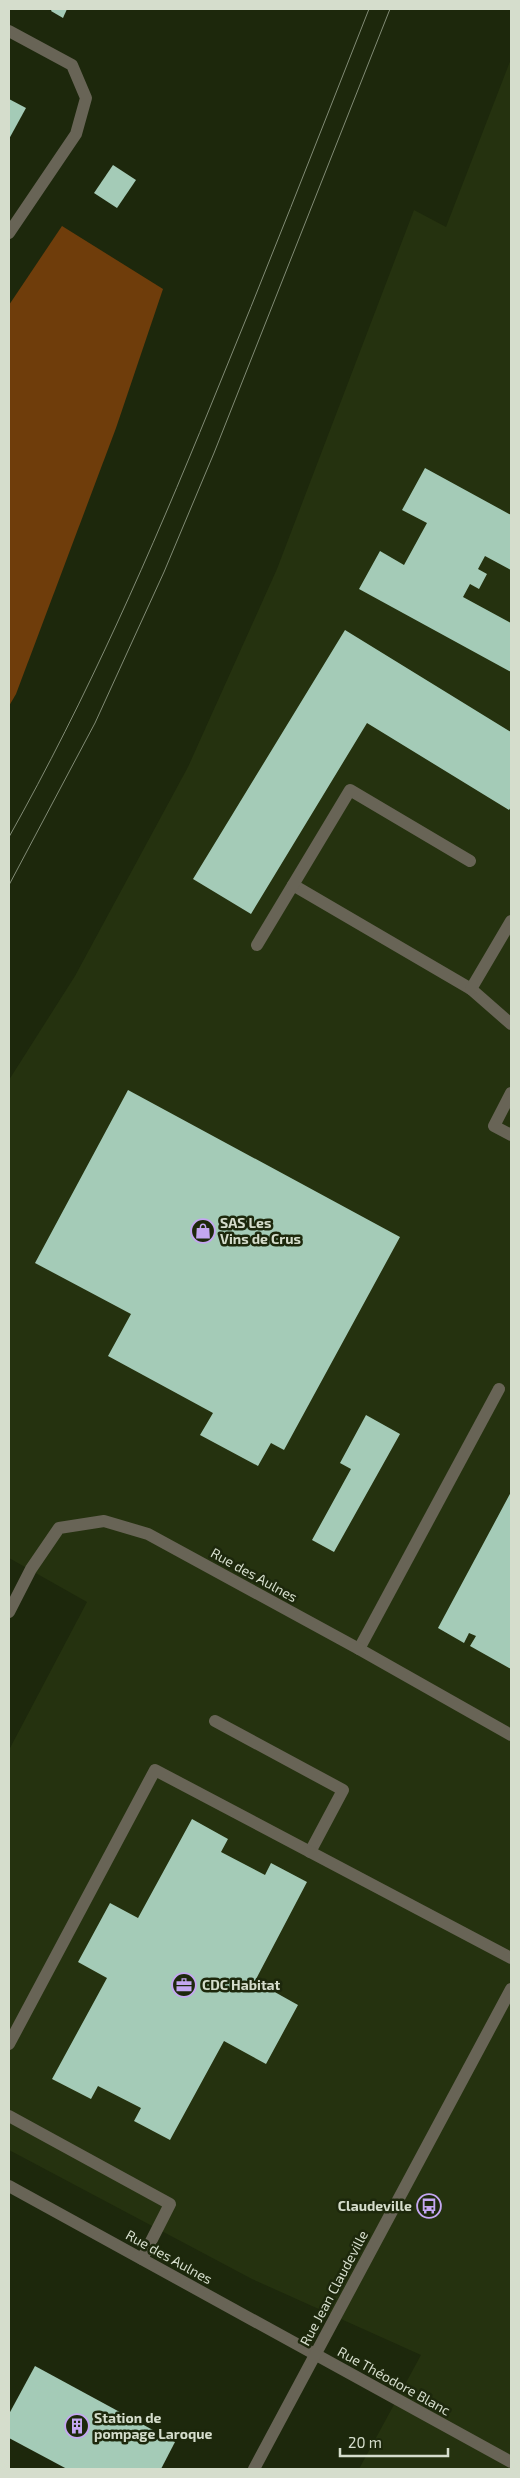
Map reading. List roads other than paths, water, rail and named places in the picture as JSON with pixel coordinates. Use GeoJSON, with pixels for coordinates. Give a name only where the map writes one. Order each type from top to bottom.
{"type":"FeatureCollection","features":[{"type":"Feature","properties":{"kind":"street"},"geometry":{"type":"LineString","coordinates":[[9,31],[72,65],[86,98],[76,134],[9,233]]}},
{"type":"Feature","properties":{"kind":"street"},"geometry":{"type":"LineString","coordinates":[[257,945],[350,790],[470,861]]}},
{"type":"Feature","properties":{"kind":"street"},"geometry":{"type":"LineString","coordinates":[[293,885],[471,990],[511,1024]]}},
{"type":"Feature","properties":{"kind":"street"},"geometry":{"type":"LineString","coordinates":[[471,990],[511,921]]}},
{"type":"Feature","properties":{"kind":"street"},"geometry":{"type":"LineString","coordinates":[[511,1093],[494,1126],[511,1135]]}},
{"type":"Feature","properties":{"kind":"street"},"geometry":{"type":"LineString","coordinates":[[359,1649],[499,1389]]}},
{"type":"Feature","properties":{"kind":"street","name":"Rue des Aulnes"},"geometry":{"type":"LineString","coordinates":[[9,1612],[31,1569],[59,1528],[104,1521],[148,1534],[359,1649],[511,1735]]}},
{"type":"Feature","properties":{"kind":"street"},"geometry":{"type":"LineString","coordinates":[[215,1721],[343,1790],[310,1852]]}},
{"type":"Feature","properties":{"kind":"street"},"geometry":{"type":"LineString","coordinates":[[9,2044],[155,1770],[511,1958]]}},
{"type":"Feature","properties":{"kind":"street","name":"Rue Jean Claudeville"},"geometry":{"type":"LineString","coordinates":[[254,2469],[511,1989]]}},
{"type":"Feature","properties":{"kind":"street"},"geometry":{"type":"LineString","coordinates":[[9,2116],[170,2204],[142,2259]]}},
{"type":"Feature","properties":{"kind":"street","name":"Rue des Aulnes"},"geometry":{"type":"LineString","coordinates":[[9,2186],[316,2354]]}},
{"type":"Feature","properties":{"kind":"street","name":"Rue Théodore Blanc"},"geometry":{"type":"LineString","coordinates":[[316,2354],[511,2462]]}},
{"type":"Feature","properties":{"kind":"tram line"},"geometry":{"type":"LineString","coordinates":[[9,837],[65,732],[117,624],[165,515],[251,306],[369,9]]}},
{"type":"Feature","properties":{"kind":"tram line"},"geometry":{"type":"LineString","coordinates":[[9,885],[95,723],[164,572],[214,453],[390,9]]}},
{"type":"Feature","properties":{"kind":"place","name":"SAS Les Vins de Crus"},"geometry":{"type":"Point","coordinates":[203,1231]}},
{"type":"Feature","properties":{"kind":"place","name":"CDC Habitat"},"geometry":{"type":"Point","coordinates":[184,1985]}},
{"type":"Feature","properties":{"kind":"place","name":"Claudeville"},"geometry":{"type":"Point","coordinates":[429,2206]}},
{"type":"Feature","properties":{"kind":"place","name":"Station de pompage Laroque"},"geometry":{"type":"Point","coordinates":[77,2426]}}]}
